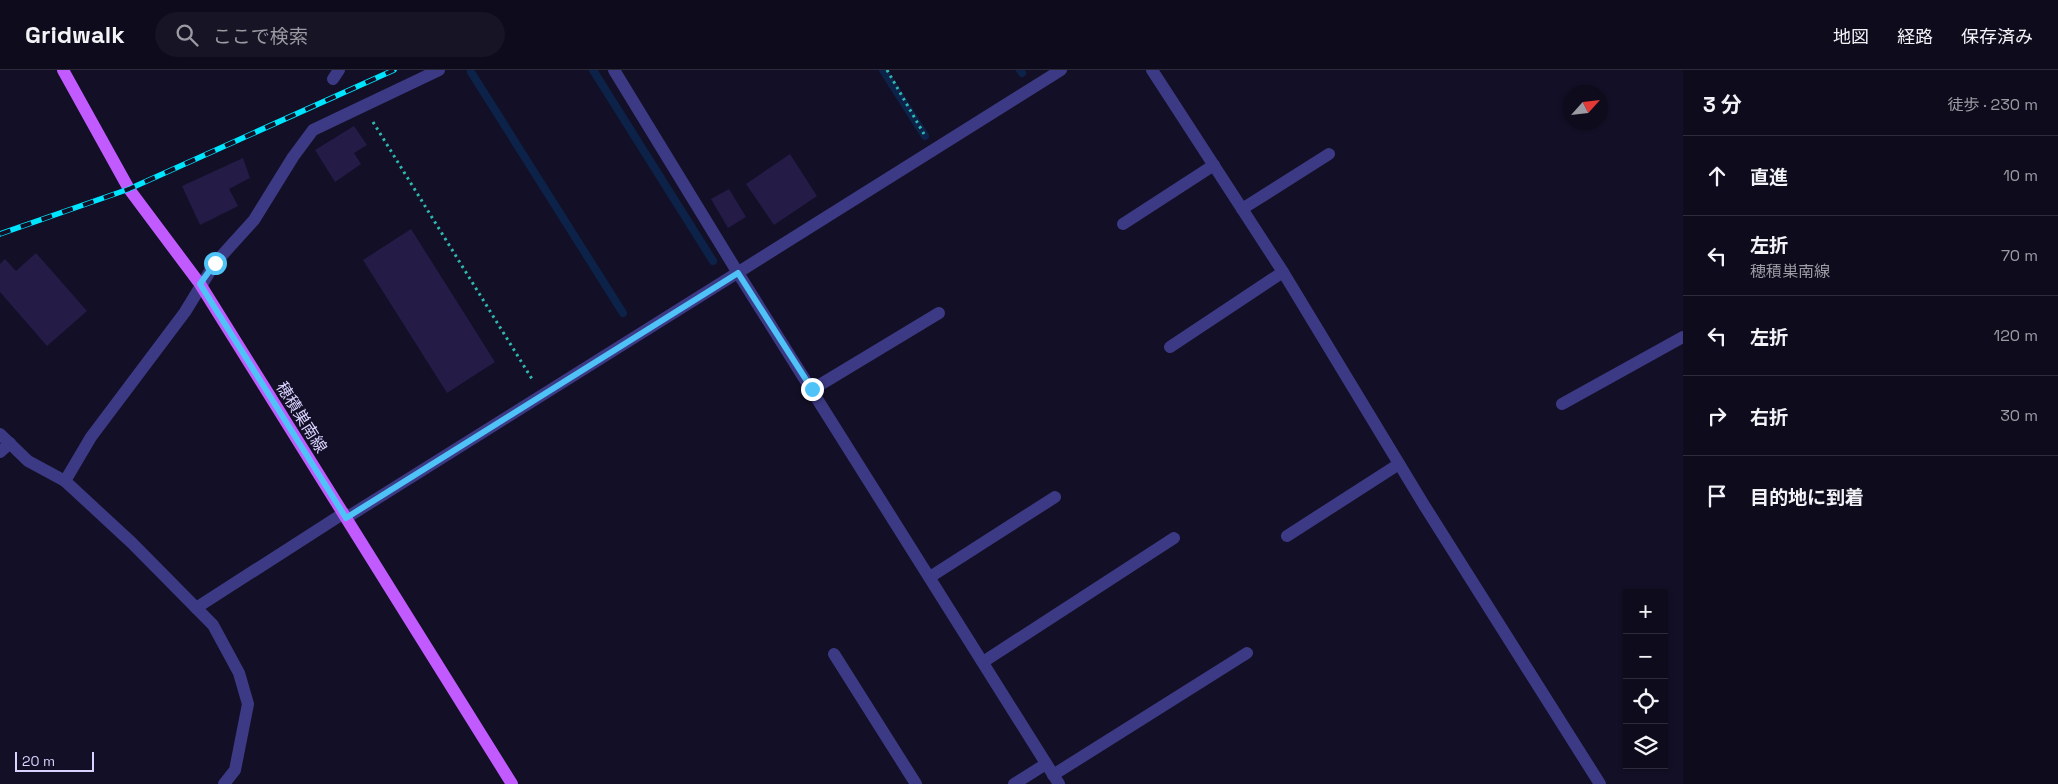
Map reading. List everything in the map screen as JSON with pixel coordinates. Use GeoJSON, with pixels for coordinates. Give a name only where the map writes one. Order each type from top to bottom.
{"type":"FeatureCollection","features":[{"type":"Feature","properties":{"kind":"main road","name":"穂積巣南線"},"geometry":{"type":"LineString","coordinates":[[63,70],[129,189],[200,284],[512,784]]}},
{"type":"Feature","properties":{"kind":"street"},"geometry":{"type":"LineString","coordinates":[[65,481],[91,437],[185,312],[200,284],[215,263],[254,220],[293,157],[313,130],[439,70]]}},
{"type":"Feature","properties":{"kind":"street"},"geometry":{"type":"LineString","coordinates":[[614,70],[738,273],[1053,774]]}},
{"type":"Feature","properties":{"kind":"street"},"geometry":{"type":"LineString","coordinates":[[196,608],[738,273],[1061,70]]}},
{"type":"Feature","properties":{"kind":"street"},"geometry":{"type":"LineString","coordinates":[[1152,70],[1283,272],[1399,464],[1600,784]]}},
{"type":"Feature","properties":{"kind":"street"},"geometry":{"type":"LineString","coordinates":[[1242,209],[1329,154]]}},
{"type":"Feature","properties":{"kind":"street"},"geometry":{"type":"LineString","coordinates":[[1123,224],[1214,166]]}},
{"type":"Feature","properties":{"kind":"street"},"geometry":{"type":"LineString","coordinates":[[1170,347],[1283,272]]}},
{"type":"Feature","properties":{"kind":"street"},"geometry":{"type":"LineString","coordinates":[[812,389],[939,313]]}},
{"type":"Feature","properties":{"kind":"street"},"geometry":{"type":"LineString","coordinates":[[1562,404],[1683,337]]}},
{"type":"Feature","properties":{"kind":"street"},"geometry":{"type":"LineString","coordinates":[[0,434],[28,461],[65,481],[132,543],[213,625],[239,673],[248,704],[235,770],[224,784]]}},
{"type":"Feature","properties":{"kind":"street"},"geometry":{"type":"LineString","coordinates":[[0,452],[10,443]]}},
{"type":"Feature","properties":{"kind":"street"},"geometry":{"type":"LineString","coordinates":[[1287,536],[1399,464]]}},
{"type":"Feature","properties":{"kind":"street"},"geometry":{"type":"LineString","coordinates":[[930,578],[1055,497]]}},
{"type":"Feature","properties":{"kind":"street"},"geometry":{"type":"LineString","coordinates":[[983,662],[1174,538]]}},
{"type":"Feature","properties":{"kind":"street"},"geometry":{"type":"LineString","coordinates":[[1014,784],[1053,774],[1247,653]]}},
{"type":"Feature","properties":{"kind":"street"},"geometry":{"type":"LineString","coordinates":[[834,654],[916,784]]}},
{"type":"Feature","properties":{"kind":"path"},"geometry":{"type":"LineString","coordinates":[[887,70],[933,150]]}},
{"type":"Feature","properties":{"kind":"path"},"geometry":{"type":"LineString","coordinates":[[363,105],[541,395]]}},
{"type":"Feature","properties":{"kind":"building"},"geometry":{"type":"Polygon","coordinates":[[[354,126],[367,145],[354,153],[361,164],[335,182],[315,150],[354,126]]]}},
{"type":"Feature","properties":{"kind":"building"},"geometry":{"type":"Polygon","coordinates":[[[790,154],[817,196],[774,225],[746,184],[790,154]]]}},
{"type":"Feature","properties":{"kind":"building"},"geometry":{"type":"Polygon","coordinates":[[[243,158],[250,178],[229,189],[238,206],[200,225],[182,186],[243,158]]]}},
{"type":"Feature","properties":{"kind":"building"},"geometry":{"type":"Polygon","coordinates":[[[729,189],[746,217],[728,228],[711,199],[729,189]]]}},
{"type":"Feature","properties":{"kind":"building"},"geometry":{"type":"Polygon","coordinates":[[[411,229],[495,362],[447,393],[363,260],[411,229]]]}},
{"type":"Feature","properties":{"kind":"building"},"geometry":{"type":"Polygon","coordinates":[[[36,253],[87,311],[47,346],[0,292],[0,264],[5,259],[16,271],[36,253]]]}},
{"type":"Feature","properties":{"kind":"waterway"},"geometry":{"type":"LineString","coordinates":[[593,70],[713,261]]}},
{"type":"Feature","properties":{"kind":"waterway"},"geometry":{"type":"LineString","coordinates":[[883,70],[925,136]]}},
{"type":"Feature","properties":{"kind":"waterway"},"geometry":{"type":"LineString","coordinates":[[471,72],[623,313]]}},
{"type":"Feature","properties":{"kind":"railway"},"geometry":{"type":"LineString","coordinates":[[0,234],[129,189],[394,70]]}},
{"type":"Feature","properties":{"kind":"route"},"geometry":{"type":"LineString","coordinates":[[215,263],[200,284],[346,518],[738,273],[812,389]]}}]}
